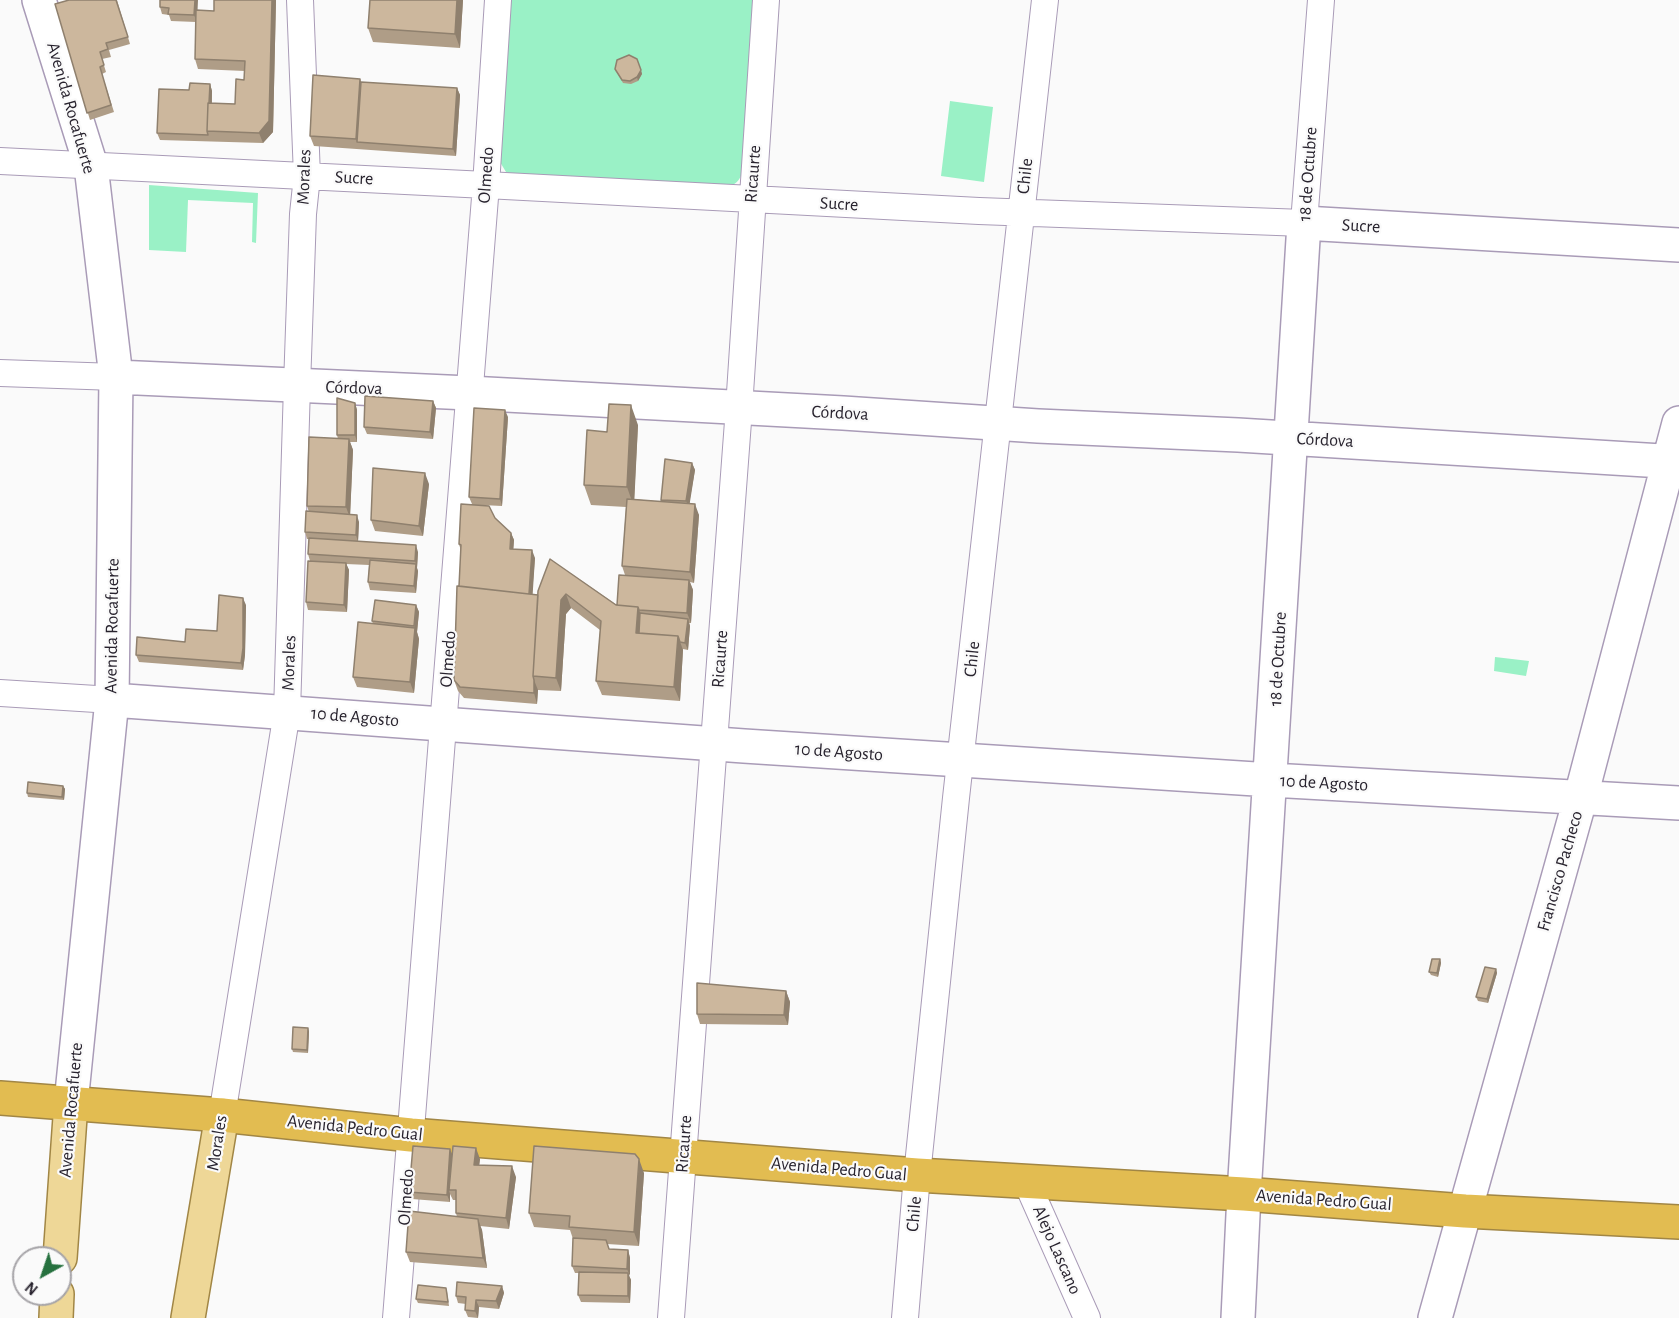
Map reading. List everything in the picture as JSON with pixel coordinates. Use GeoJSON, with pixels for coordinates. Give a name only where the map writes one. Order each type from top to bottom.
{"type":"FeatureCollection","features":[{"type":"Feature","properties":{"kind":"highway","name":"Avenida Pedro Gual"},"geometry":{"type":"LineString","coordinates":[[0,1098],[222,1115],[411,1135],[917,1175],[1244,1194],[1465,1211],[1679,1222]]}},
{"type":"Feature","properties":{"kind":"main road","name":"Avenida Rocafuerte"},"geometry":{"type":"LineString","coordinates":[[61,1246],[71,1103]]}},
{"type":"Feature","properties":{"kind":"main road","name":"Morales"},"geometry":{"type":"LineString","coordinates":[[188,1318],[222,1115]]}},
{"type":"Feature","properties":{"kind":"street","name":"Avenida Rocafuerte"},"geometry":{"type":"LineString","coordinates":[[39,0],[91,166],[116,377],[112,700],[71,1103]]}},
{"type":"Feature","properties":{"kind":"street","name":"Morales"},"geometry":{"type":"LineString","coordinates":[[222,1115],[287,712],[303,214],[307,176],[300,0]]}},
{"type":"Feature","properties":{"kind":"street","name":"Olmedo"},"geometry":{"type":"LineString","coordinates":[[396,1318],[486,184],[498,0]]}},
{"type":"Feature","properties":{"kind":"street","name":"Ricaurte"},"geometry":{"type":"LineString","coordinates":[[671,1318],[739,408],[766,0]]}},
{"type":"Feature","properties":{"kind":"street","name":"Chile"},"geometry":{"type":"LineString","coordinates":[[905,1318],[917,1175],[960,760],[1045,0]]}},
{"type":"Feature","properties":{"kind":"street","name":"18 de Octubre"},"geometry":{"type":"LineString","coordinates":[[1238,1318],[1304,223],[1321,0]]}},
{"type":"Feature","properties":{"kind":"street","name":"Sucre"},"geometry":{"type":"LineString","coordinates":[[0,161],[1021,213],[1304,223],[1679,245]]}},
{"type":"Feature","properties":{"kind":"street","name":"Córdova"},"geometry":{"type":"LineString","coordinates":[[0,373],[468,393],[1291,438],[1674,462]]}},
{"type":"Feature","properties":{"kind":"street","name":"Francisco Pacheco"},"geometry":{"type":"LineString","coordinates":[[1435,1318],[1674,462],[1679,423]]}},
{"type":"Feature","properties":{"kind":"street","name":"10 de Agosto"},"geometry":{"type":"LineString","coordinates":[[0,693],[714,744],[1271,780],[1679,803]]}},
{"type":"Feature","properties":{"kind":"street","name":"Alejo Lascano"},"geometry":{"type":"LineString","coordinates":[[1027,1183],[1087,1318]]}},
{"type":"Feature","properties":{"kind":"green space"},"geometry":{"type":"Polygon","coordinates":[[[508,0],[755,0],[743,172],[739,180],[727,188],[514,176],[506,172],[500,162],[508,0]]]}},
{"type":"Feature","properties":{"kind":"green space"},"geometry":{"type":"Polygon","coordinates":[[[950,101],[993,107],[984,182],[941,176],[950,101]]]}},
{"type":"Feature","properties":{"kind":"green space"},"geometry":{"type":"Polygon","coordinates":[[[149,185],[258,193],[256,243],[252,242],[253,203],[188,200],[186,252],[149,250],[149,185]]]}},
{"type":"Feature","properties":{"kind":"green space"},"geometry":{"type":"Polygon","coordinates":[[[1495,657],[1529,661],[1526,676],[1494,671],[1495,657]]]}},
{"type":"Feature","properties":{"kind":"building"},"geometry":{"type":"Polygon","coordinates":[[[69,0],[116,0],[128,37],[106,43],[108,49],[100,52],[104,65],[100,67],[111,105],[87,113],[55,4],[69,0]]]}},
{"type":"Feature","properties":{"kind":"building"},"geometry":{"type":"Polygon","coordinates":[[[160,0],[195,0],[194,15],[168,14],[169,8],[160,7],[160,0]]]}},
{"type":"Feature","properties":{"kind":"building"},"geometry":{"type":"Polygon","coordinates":[[[214,0],[272,0],[269,121],[259,133],[207,131],[208,103],[235,104],[236,79],[244,80],[245,61],[195,59],[196,10],[214,11],[214,0]]]}},
{"type":"Feature","properties":{"kind":"building"},"geometry":{"type":"Polygon","coordinates":[[[370,0],[457,0],[455,34],[368,28],[370,0]]]}},
{"type":"Feature","properties":{"kind":"building"},"geometry":{"type":"Polygon","coordinates":[[[629,55],[637,59],[641,70],[637,77],[630,81],[622,80],[615,69],[617,60],[629,55]]]}},
{"type":"Feature","properties":{"kind":"building"},"geometry":{"type":"Polygon","coordinates":[[[313,75],[360,79],[356,139],[310,136],[313,75]]]}},
{"type":"Feature","properties":{"kind":"building"},"geometry":{"type":"Polygon","coordinates":[[[361,82],[457,88],[453,149],[357,142],[361,82]]]}},
{"type":"Feature","properties":{"kind":"building"},"geometry":{"type":"Polygon","coordinates":[[[190,83],[210,84],[208,135],[157,133],[159,89],[189,90],[190,83]]]}},
{"type":"Feature","properties":{"kind":"building"},"geometry":{"type":"Polygon","coordinates":[[[365,396],[433,401],[430,432],[364,427],[365,396]]]}},
{"type":"Feature","properties":{"kind":"building"},"geometry":{"type":"Polygon","coordinates":[[[337,398],[355,403],[355,435],[337,435],[337,398]]]}},
{"type":"Feature","properties":{"kind":"building"},"geometry":{"type":"Polygon","coordinates":[[[609,404],[631,405],[627,487],[584,485],[587,430],[607,432],[609,404]]]}},
{"type":"Feature","properties":{"kind":"building"},"geometry":{"type":"Polygon","coordinates":[[[474,408],[505,410],[500,499],[469,497],[474,408]]]}},
{"type":"Feature","properties":{"kind":"building"},"geometry":{"type":"Polygon","coordinates":[[[309,437],[349,439],[346,507],[307,506],[309,437]]]}},
{"type":"Feature","properties":{"kind":"building"},"geometry":{"type":"Polygon","coordinates":[[[665,459],[692,463],[686,501],[661,500],[665,459]]]}},
{"type":"Feature","properties":{"kind":"building"},"geometry":{"type":"Polygon","coordinates":[[[373,468],[425,473],[419,526],[371,520],[373,468]]]}},
{"type":"Feature","properties":{"kind":"building"},"geometry":{"type":"Polygon","coordinates":[[[627,499],[695,504],[690,572],[622,566],[627,499]]]}},
{"type":"Feature","properties":{"kind":"building"},"geometry":{"type":"Polygon","coordinates":[[[461,504],[489,506],[495,518],[511,533],[510,549],[532,550],[529,594],[459,586],[461,504]]]}},
{"type":"Feature","properties":{"kind":"building"},"geometry":{"type":"Polygon","coordinates":[[[306,511],[357,515],[356,535],[305,532],[306,511]]]}},
{"type":"Feature","properties":{"kind":"building"},"geometry":{"type":"Polygon","coordinates":[[[309,538],[416,545],[415,561],[308,554],[309,538]]]}},
{"type":"Feature","properties":{"kind":"building"},"geometry":{"type":"Polygon","coordinates":[[[550,559],[616,605],[638,607],[636,633],[678,636],[674,687],[596,681],[601,621],[566,594],[561,600],[556,678],[533,676],[538,591],[550,559]]]}},
{"type":"Feature","properties":{"kind":"building"},"geometry":{"type":"Polygon","coordinates":[[[370,560],[416,564],[414,586],[368,582],[370,560]]]}},
{"type":"Feature","properties":{"kind":"building"},"geometry":{"type":"Polygon","coordinates":[[[308,561],[346,563],[344,605],[306,602],[308,561]]]}},
{"type":"Feature","properties":{"kind":"building"},"geometry":{"type":"Polygon","coordinates":[[[619,575],[689,580],[687,613],[639,610],[638,607],[617,605],[619,575]]]}},
{"type":"Feature","properties":{"kind":"building"},"geometry":{"type":"Polygon","coordinates":[[[457,586],[538,595],[534,693],[460,687],[454,680],[457,586]]]}},
{"type":"Feature","properties":{"kind":"building"},"geometry":{"type":"Polygon","coordinates":[[[219,595],[243,598],[241,663],[136,655],[137,637],[185,642],[186,629],[217,631],[219,595]]]}},
{"type":"Feature","properties":{"kind":"building"},"geometry":{"type":"Polygon","coordinates":[[[375,600],[416,605],[414,626],[372,621],[375,600]]]}},
{"type":"Feature","properties":{"kind":"building"},"geometry":{"type":"Polygon","coordinates":[[[640,613],[688,619],[685,643],[680,642],[678,636],[639,633],[640,613]]]}},
{"type":"Feature","properties":{"kind":"building"},"geometry":{"type":"Polygon","coordinates":[[[358,622],[415,628],[410,682],[353,677],[358,622]]]}},
{"type":"Feature","properties":{"kind":"building"},"geometry":{"type":"Polygon","coordinates":[[[28,782],[63,786],[62,797],[27,793],[28,782]]]}},
{"type":"Feature","properties":{"kind":"building"},"geometry":{"type":"Polygon","coordinates":[[[1432,959],[1440,959],[1437,973],[1429,972],[1432,959]]]}},
{"type":"Feature","properties":{"kind":"building"},"geometry":{"type":"Polygon","coordinates":[[[1485,967],[1496,969],[1487,999],[1476,997],[1485,967]]]}},
{"type":"Feature","properties":{"kind":"building"},"geometry":{"type":"Polygon","coordinates":[[[697,983],[786,991],[784,1015],[697,1014],[697,983]]]}},
{"type":"Feature","properties":{"kind":"building"},"geometry":{"type":"Polygon","coordinates":[[[293,1027],[308,1028],[307,1050],[292,1049],[293,1027]]]}},
{"type":"Feature","properties":{"kind":"building"},"geometry":{"type":"Polygon","coordinates":[[[413,1146],[450,1149],[447,1195],[409,1192],[413,1146]]]}},
{"type":"Feature","properties":{"kind":"building"},"geometry":{"type":"Polygon","coordinates":[[[453,1146],[476,1148],[474,1165],[512,1166],[506,1218],[456,1213],[456,1190],[449,1190],[453,1146]]]}},
{"type":"Feature","properties":{"kind":"building"},"geometry":{"type":"Polygon","coordinates":[[[534,1146],[635,1154],[639,1159],[634,1232],[569,1227],[570,1216],[529,1213],[534,1146]]]}},
{"type":"Feature","properties":{"kind":"building"},"geometry":{"type":"Polygon","coordinates":[[[409,1211],[478,1219],[483,1258],[406,1252],[409,1211]]]}},
{"type":"Feature","properties":{"kind":"building"},"geometry":{"type":"Polygon","coordinates":[[[573,1238],[606,1240],[609,1249],[628,1250],[627,1269],[572,1266],[573,1238]]]}},
{"type":"Feature","properties":{"kind":"building"},"geometry":{"type":"Polygon","coordinates":[[[579,1272],[628,1273],[628,1296],[578,1295],[579,1272]]]}},
{"type":"Feature","properties":{"kind":"building"},"geometry":{"type":"Polygon","coordinates":[[[457,1282],[502,1286],[496,1301],[476,1300],[475,1311],[465,1310],[466,1297],[456,1296],[457,1282]]]}},
{"type":"Feature","properties":{"kind":"building"},"geometry":{"type":"Polygon","coordinates":[[[418,1285],[446,1288],[448,1302],[416,1299],[418,1285]]]}}]}
